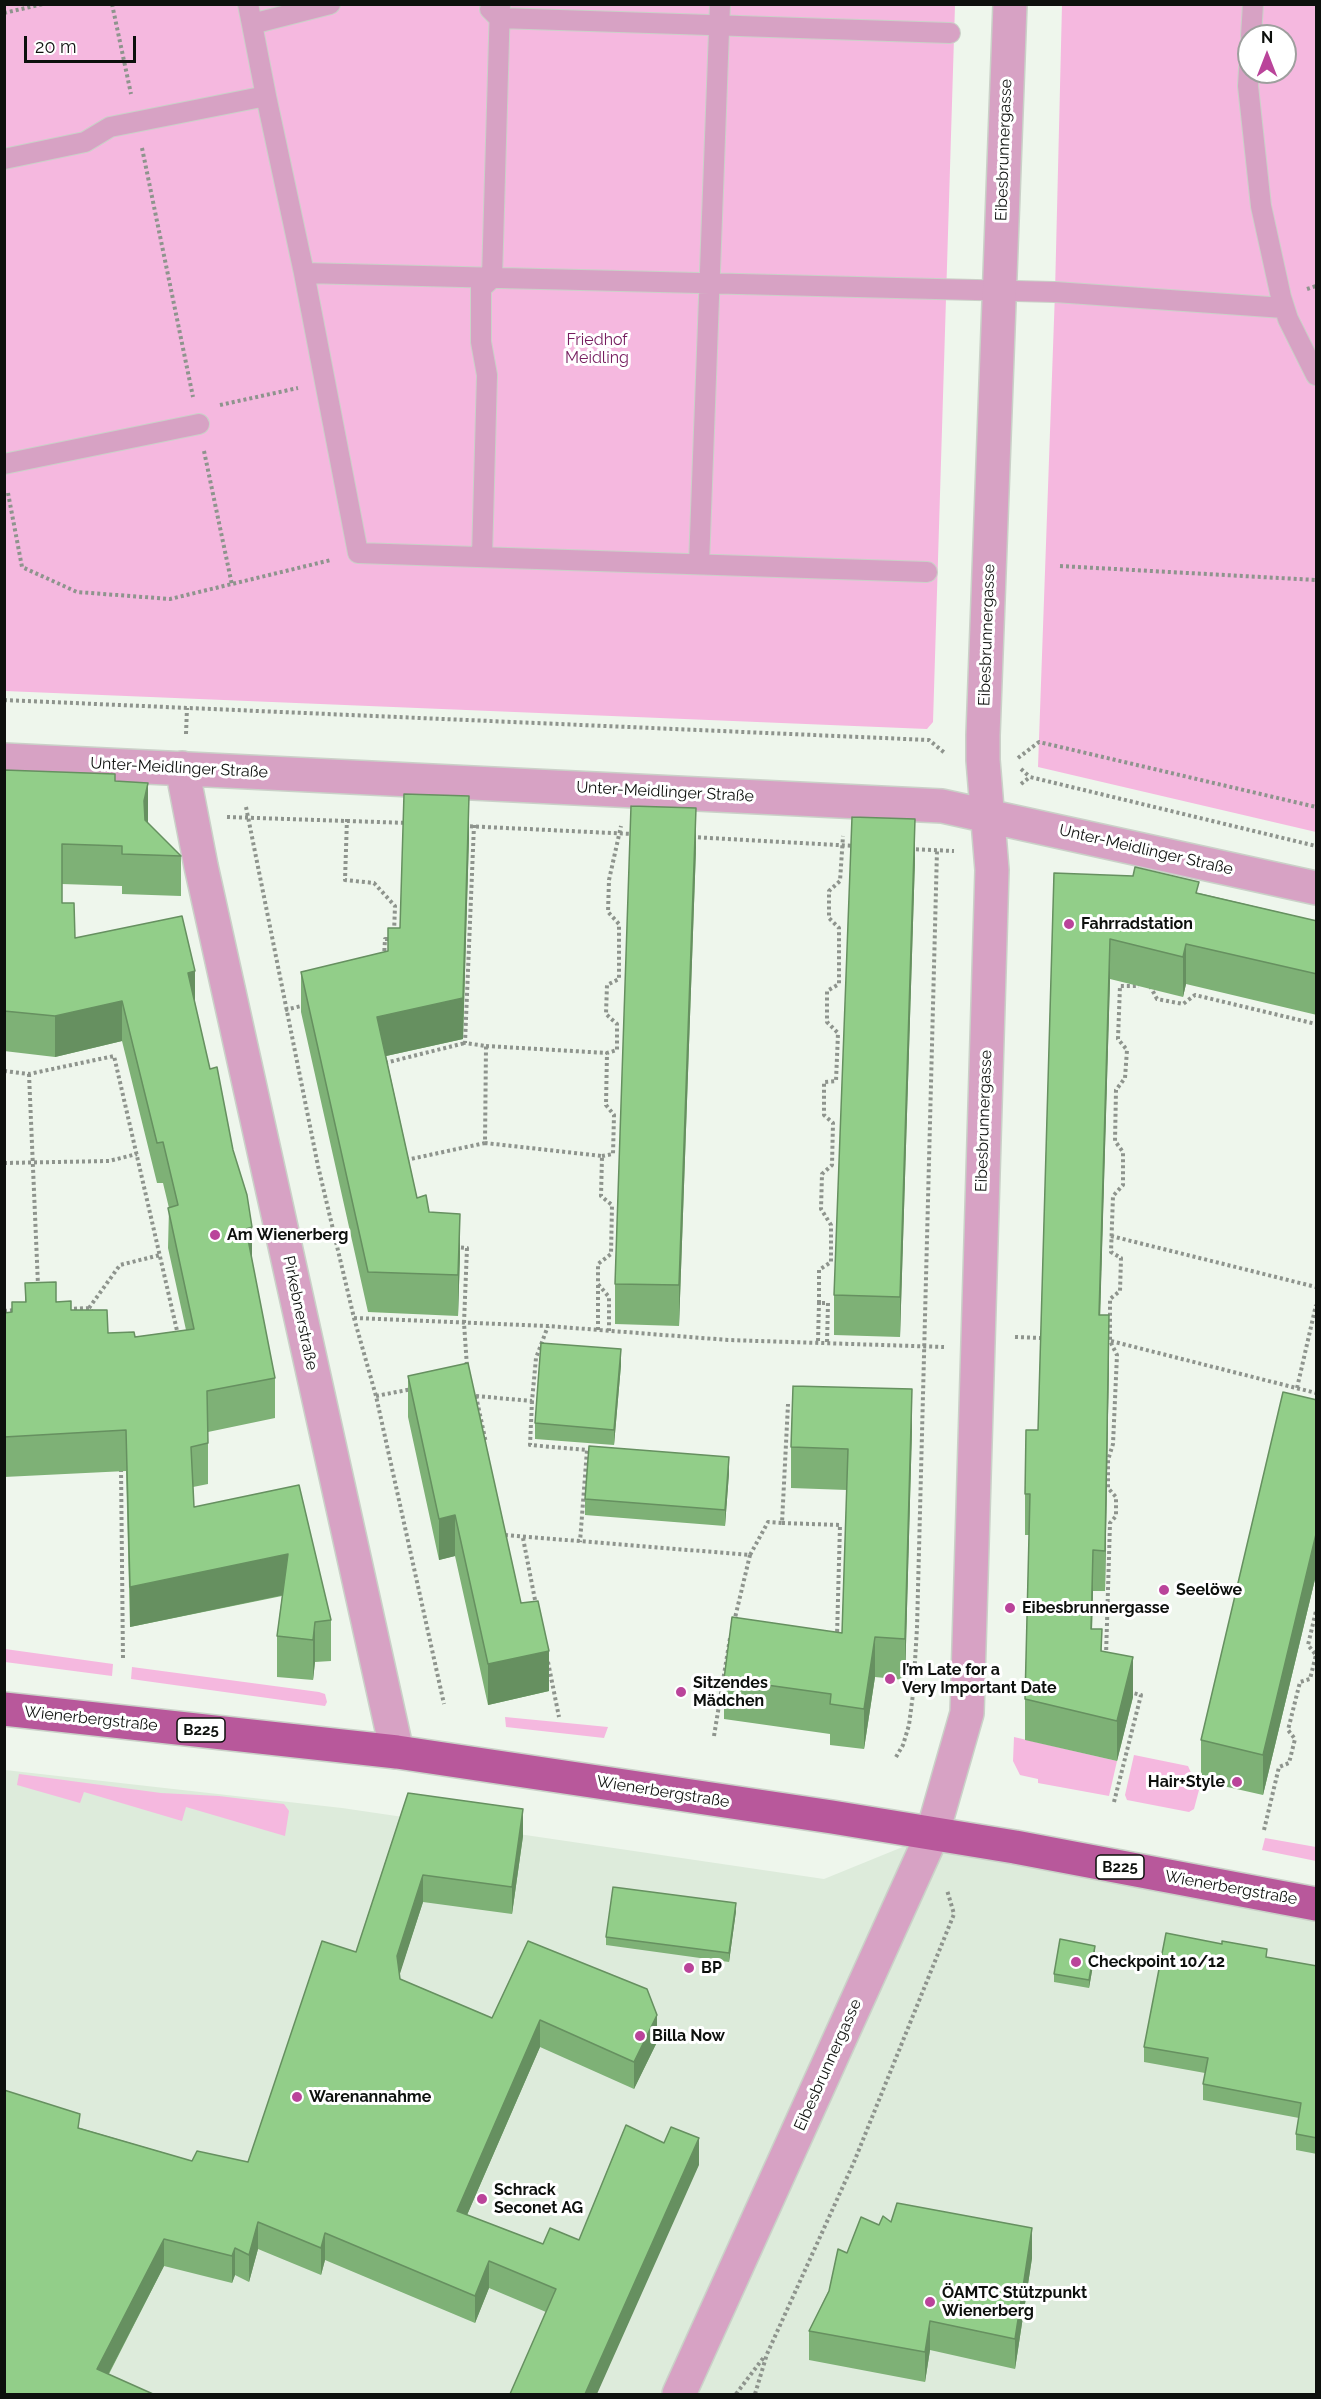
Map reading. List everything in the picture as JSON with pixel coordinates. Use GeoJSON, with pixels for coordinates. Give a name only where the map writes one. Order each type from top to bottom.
{"type":"FeatureCollection","features":[{"type":"Feature","properties":{"kind":"main road","name":"Wienerbergstraße"},"geometry":{"type":"LineString","coordinates":[[4,1709],[397,1752],[820,1815],[1015,1848],[1317,1904]]}},
{"type":"Feature","properties":{"kind":"street","name":"Eibesbrunnergasse"},"geometry":{"type":"LineString","coordinates":[[680,2394],[932,1835],[967,1713],[992,870],[987,815],[998,761],[999,291],[1010,4]]}},
{"type":"Feature","properties":{"kind":"street","name":"Unter-Meidlinger Straße"},"geometry":{"type":"LineString","coordinates":[[4,760],[942,806],[1317,888]]}},
{"type":"Feature","properties":{"kind":"street","name":"Pirkebnerstraße"},"geometry":{"type":"LineString","coordinates":[[182,768],[201,866],[397,1752]]}},
{"type":"Feature","properties":{"kind":"lane"},"geometry":{"type":"LineString","coordinates":[[330,4],[250,14],[304,273],[358,553],[927,572]]}},
{"type":"Feature","properties":{"kind":"lane"},"geometry":{"type":"LineString","coordinates":[[699,564],[720,4]]}},
{"type":"Feature","properties":{"kind":"lane"},"geometry":{"type":"LineString","coordinates":[[1252,24],[1253,4]]}},
{"type":"Feature","properties":{"kind":"lane"},"geometry":{"type":"LineString","coordinates":[[482,557],[487,375],[481,342],[481,288],[492,278],[495,9],[719,26],[950,33]]}},
{"type":"Feature","properties":{"kind":"lane"},"geometry":{"type":"LineString","coordinates":[[1248,84],[1261,207],[1284,308],[1317,375]]}},
{"type":"Feature","properties":{"kind":"lane"},"geometry":{"type":"LineString","coordinates":[[4,159],[85,142],[110,127],[266,96]]}},
{"type":"Feature","properties":{"kind":"lane"},"geometry":{"type":"LineString","coordinates":[[304,273],[1055,292],[1284,308]]}},
{"type":"Feature","properties":{"kind":"lane"},"geometry":{"type":"LineString","coordinates":[[4,464],[197,417]]}},
{"type":"Feature","properties":{"kind":"path"},"geometry":{"type":"LineString","coordinates":[[4,13],[43,4]]}},
{"type":"Feature","properties":{"kind":"path"},"geometry":{"type":"LineString","coordinates":[[112,4],[232,585]]}},
{"type":"Feature","properties":{"kind":"path"},"geometry":{"type":"LineString","coordinates":[[197,417],[324,382]]}},
{"type":"Feature","properties":{"kind":"path"},"geometry":{"type":"LineString","coordinates":[[7,492],[22,567],[77,592],[170,599],[358,553]]}},
{"type":"Feature","properties":{"kind":"path"},"geometry":{"type":"LineString","coordinates":[[1060,566],[1317,580]]}},
{"type":"Feature","properties":{"kind":"path"},"geometry":{"type":"LineString","coordinates":[[4,700],[929,740],[953,759],[998,761],[1039,742],[1317,807]]}},
{"type":"Feature","properties":{"kind":"path"},"geometry":{"type":"LineString","coordinates":[[348,776],[345,880],[374,883],[395,906],[394,939],[385,939],[384,962]]}},
{"type":"Feature","properties":{"kind":"path"},"geometry":{"type":"LineString","coordinates":[[987,815],[1030,777],[1317,846]]}},
{"type":"Feature","properties":{"kind":"path"},"geometry":{"type":"LineString","coordinates":[[465,1043],[476,782]]}},
{"type":"Feature","properties":{"kind":"path"},"geometry":{"type":"LineString","coordinates":[[387,1072],[385,1062],[465,1043],[607,1053],[617,1050],[617,1024],[606,1014],[607,985],[618,979],[619,924],[608,912],[609,880],[630,790]]}},
{"type":"Feature","properties":{"kind":"path"},"geometry":{"type":"LineString","coordinates":[[818,1341],[819,1270],[831,1262],[831,1226],[821,1209],[822,1174],[832,1165],[833,1123],[824,1114],[824,1082],[836,1081],[838,1033],[826,1022],[827,991],[839,984],[839,928],[829,918],[830,891],[840,881],[841,845],[847,800]]}},
{"type":"Feature","properties":{"kind":"path"},"geometry":{"type":"LineString","coordinates":[[416,824],[248,817],[318,1166],[354,1318],[376,1396],[444,1704]]}},
{"type":"Feature","properties":{"kind":"path"},"geometry":{"type":"LineString","coordinates":[[462,826],[643,835]]}},
{"type":"Feature","properties":{"kind":"path"},"geometry":{"type":"LineString","coordinates":[[689,837],[862,846]]}},
{"type":"Feature","properties":{"kind":"path"},"geometry":{"type":"LineString","coordinates":[[896,1757],[903,1745],[909,1725],[913,1694],[923,1346],[929,1235],[938,850],[905,849]]}},
{"type":"Feature","properties":{"kind":"path"},"geometry":{"type":"LineString","coordinates":[[1106,1663],[1110,1523],[1116,1516],[1116,1497],[1108,1488],[1108,1460],[1113,1444],[1117,1355],[1110,1341],[1110,1299],[1120,1291],[1121,1269],[1121,1258],[1111,1252],[1111,1236],[1113,1196],[1123,1185],[1123,1152],[1115,1141],[1116,1090],[1125,1078],[1127,1050],[1118,1039],[1120,986],[1150,986],[1157,999],[1183,1004],[1195,995],[1317,1024]]}},
{"type":"Feature","properties":{"kind":"path"},"geometry":{"type":"LineString","coordinates":[[285,1010],[307,1004]]}},
{"type":"Feature","properties":{"kind":"path"},"geometry":{"type":"LineString","coordinates":[[485,1143],[486,1046]]}},
{"type":"Feature","properties":{"kind":"path"},"geometry":{"type":"LineString","coordinates":[[406,1160],[485,1143],[602,1156],[613,1154],[614,1115],[606,1105],[607,1053]]}},
{"type":"Feature","properties":{"kind":"path"},"geometry":{"type":"LineString","coordinates":[[4,1071],[29,1074],[114,1056],[180,1343]]}},
{"type":"Feature","properties":{"kind":"path"},"geometry":{"type":"LineString","coordinates":[[29,1074],[38,1287]]}},
{"type":"Feature","properties":{"kind":"path"},"geometry":{"type":"LineString","coordinates":[[404,1149],[409,1171]]}},
{"type":"Feature","properties":{"kind":"path"},"geometry":{"type":"LineString","coordinates":[[4,1163],[109,1161],[137,1154]]}},
{"type":"Feature","properties":{"kind":"path"},"geometry":{"type":"LineString","coordinates":[[598,1330],[598,1264],[611,1254],[612,1205],[601,1196],[602,1156]]}},
{"type":"Feature","properties":{"kind":"path"},"geometry":{"type":"LineString","coordinates":[[1111,1236],[1317,1287]]}},
{"type":"Feature","properties":{"kind":"path"},"geometry":{"type":"LineString","coordinates":[[444,1247],[467,1248],[464,1323],[467,1378]]}},
{"type":"Feature","properties":{"kind":"path"},"geometry":{"type":"LineString","coordinates":[[89,1308],[120,1265],[160,1255]]}},
{"type":"Feature","properties":{"kind":"path"},"geometry":{"type":"LineString","coordinates":[[598,1284],[609,1297],[609,1331]]}},
{"type":"Feature","properties":{"kind":"path"},"geometry":{"type":"LineString","coordinates":[[819,1303],[828,1303],[827,1342]]}},
{"type":"Feature","properties":{"kind":"path"},"geometry":{"type":"LineString","coordinates":[[1297,1388],[1317,1305]]}},
{"type":"Feature","properties":{"kind":"path"},"geometry":{"type":"LineString","coordinates":[[59,1309],[89,1308]]}},
{"type":"Feature","properties":{"kind":"path"},"geometry":{"type":"LineString","coordinates":[[89,1308],[95,1317]]}},
{"type":"Feature","properties":{"kind":"path"},"geometry":{"type":"LineString","coordinates":[[4,1311],[28,1310]]}},
{"type":"Feature","properties":{"kind":"path"},"geometry":{"type":"LineString","coordinates":[[354,1318],[548,1326],[728,1340],[923,1346]]}},
{"type":"Feature","properties":{"kind":"path"},"geometry":{"type":"LineString","coordinates":[[548,1326],[536,1358],[530,1446],[587,1450],[580,1542]]}},
{"type":"Feature","properties":{"kind":"path"},"geometry":{"type":"LineString","coordinates":[[1100,1340],[1317,1393]]}},
{"type":"Feature","properties":{"kind":"path"},"geometry":{"type":"LineString","coordinates":[[376,1396],[422,1387]]}},
{"type":"Feature","properties":{"kind":"path"},"geometry":{"type":"LineString","coordinates":[[472,1387],[476,1396],[488,1454]]}},
{"type":"Feature","properties":{"kind":"path"},"geometry":{"type":"LineString","coordinates":[[476,1396],[532,1401]]}},
{"type":"Feature","properties":{"kind":"path"},"geometry":{"type":"LineString","coordinates":[[782,1523],[788,1404]]}},
{"type":"Feature","properties":{"kind":"path"},"geometry":{"type":"LineString","coordinates":[[121,1468],[123,1659]]}},
{"type":"Feature","properties":{"kind":"path"},"geometry":{"type":"LineString","coordinates":[[714,1736],[728,1650],[750,1555],[768,1522],[840,1525],[837,1643]]}},
{"type":"Feature","properties":{"kind":"path"},"geometry":{"type":"LineString","coordinates":[[503,1524],[505,1536],[750,1555]]}},
{"type":"Feature","properties":{"kind":"path"},"geometry":{"type":"LineString","coordinates":[[523,1538],[539,1616]]}},
{"type":"Feature","properties":{"kind":"path"},"geometry":{"type":"LineString","coordinates":[[1264,1830],[1279,1767],[1289,1763],[1295,1739],[1288,1730],[1300,1682],[1310,1679],[1316,1655],[1308,1645],[1317,1611]]}},
{"type":"Feature","properties":{"kind":"path"},"geometry":{"type":"LineString","coordinates":[[728,1650],[739,1652]]}},
{"type":"Feature","properties":{"kind":"path"},"geometry":{"type":"LineString","coordinates":[[548,1661],[559,1717]]}},
{"type":"Feature","properties":{"kind":"path"},"geometry":{"type":"LineString","coordinates":[[1114,1802],[1141,1695],[1123,1691]]}},
{"type":"Feature","properties":{"kind":"path"},"geometry":{"type":"LineString","coordinates":[[755,2394],[766,2354],[854,2162],[954,1914],[932,1835]]}},
{"type":"Feature","properties":{"kind":"path"},"geometry":{"type":"LineString","coordinates":[[736,2394],[766,2354]]}},
{"type":"Feature","properties":{"kind":"shaded area"},"geometry":{"type":"Polygon","coordinates":[[[5,1770],[342,1808],[824,1879],[932,1835],[1316,1908],[1316,2394],[5,2394],[5,1770]]]}},
{"type":"Feature","properties":{"kind":"green space","name":"Friedhof Meidling"},"geometry":{"type":"Polygon","coordinates":[[[5,5],[955,5],[933,722],[927,729],[5,691],[5,5]]]}},
{"type":"Feature","properties":{"kind":"green space"},"geometry":{"type":"Polygon","coordinates":[[[1062,5],[1316,5],[1316,832],[1038,767],[1055,292],[1062,5]]]}},
{"type":"Feature","properties":{"kind":"green space"},"geometry":{"type":"Polygon","coordinates":[[[5,1649],[113,1664],[112,1676],[5,1662],[5,1649]]]}},
{"type":"Feature","properties":{"kind":"green space"},"geometry":{"type":"Polygon","coordinates":[[[132,1667],[319,1692],[325,1694],[327,1702],[325,1706],[131,1679],[132,1667]]]}},
{"type":"Feature","properties":{"kind":"green space"},"geometry":{"type":"Polygon","coordinates":[[[505,1717],[608,1727],[604,1738],[506,1727],[505,1717]]]}},
{"type":"Feature","properties":{"kind":"green space"},"geometry":{"type":"Polygon","coordinates":[[[1014,1737],[1117,1761],[1109,1796],[1038,1783],[1038,1779],[1020,1775],[1013,1761],[1014,1737]]]}},
{"type":"Feature","properties":{"kind":"green space"},"geometry":{"type":"Polygon","coordinates":[[[1134,1755],[1188,1766],[1199,1790],[1194,1809],[1189,1812],[1127,1800],[1125,1795],[1134,1755]]]}},
{"type":"Feature","properties":{"kind":"green space"},"geometry":{"type":"Polygon","coordinates":[[[19,1774],[161,1793],[219,1796],[284,1804],[289,1811],[285,1836],[186,1807],[182,1821],[84,1792],[80,1803],[17,1785],[19,1774]]]}},
{"type":"Feature","properties":{"kind":"green space"},"geometry":{"type":"Polygon","coordinates":[[[1265,1838],[1316,1847],[1316,1861],[1262,1850],[1265,1838]]]}},
{"type":"Feature","properties":{"kind":"building","name":"Am Wienerberg"},"geometry":{"type":"Polygon","coordinates":[[[4,770],[115,774],[115,781],[148,783],[144,801],[145,820],[181,856],[122,854],[122,846],[62,844],[62,903],[74,903],[75,938],[182,916],[195,971],[188,973],[210,1069],[217,1067],[233,1150],[247,1195],[252,1227],[246,1229],[275,1378],[207,1391],[208,1443],[191,1447],[194,1507],[299,1485],[331,1620],[315,1622],[313,1640],[277,1636],[288,1554],[130,1587],[126,1430],[4,1437],[4,1313],[12,1312],[12,1302],[26,1302],[25,1283],[56,1282],[56,1302],[71,1301],[71,1310],[107,1310],[108,1333],[134,1332],[135,1337],[194,1329],[168,1208],[178,1205],[163,1142],[157,1143],[122,1001],[55,1016],[4,1011],[4,770]]]}},
{"type":"Feature","properties":{"kind":"building"},"geometry":{"type":"Polygon","coordinates":[[[404,794],[469,796],[463,998],[377,1017],[417,1198],[426,1195],[429,1212],[460,1214],[458,1275],[368,1272],[301,972],[388,951],[388,928],[400,928],[404,794]]]}},
{"type":"Feature","properties":{"kind":"building"},"geometry":{"type":"Polygon","coordinates":[[[631,806],[696,808],[679,1285],[615,1284],[631,806]]]}},
{"type":"Feature","properties":{"kind":"building"},"geometry":{"type":"Polygon","coordinates":[[[852,817],[915,819],[900,1297],[834,1295],[852,817]]]}},
{"type":"Feature","properties":{"kind":"building"},"geometry":{"type":"Polygon","coordinates":[[[1135,867],[1199,882],[1196,893],[1317,921],[1317,974],[1186,944],[1183,957],[1110,939],[1099,1315],[1109,1315],[1105,1551],[1093,1550],[1091,1629],[1102,1629],[1101,1651],[1133,1657],[1117,1721],[1025,1699],[1030,1494],[1025,1494],[1026,1430],[1038,1430],[1054,873],[1133,876],[1135,867]]]}},
{"type":"Feature","properties":{"kind":"building"},"geometry":{"type":"Polygon","coordinates":[[[541,1343],[621,1349],[614,1430],[535,1423],[541,1343]]]}},
{"type":"Feature","properties":{"kind":"building"},"geometry":{"type":"Polygon","coordinates":[[[468,1363],[521,1603],[538,1601],[549,1651],[488,1664],[455,1515],[439,1519],[408,1376],[468,1363]]]}},
{"type":"Feature","properties":{"kind":"building"},"geometry":{"type":"Polygon","coordinates":[[[793,1386],[912,1389],[905,1639],[875,1637],[864,1709],[830,1704],[831,1694],[724,1679],[732,1617],[842,1633],[848,1449],[791,1447],[793,1386]]]}},
{"type":"Feature","properties":{"kind":"building"},"geometry":{"type":"Polygon","coordinates":[[[1283,1392],[1317,1400],[1317,1530],[1263,1755],[1201,1740],[1283,1392]]]}},
{"type":"Feature","properties":{"kind":"building"},"geometry":{"type":"Polygon","coordinates":[[[589,1446],[729,1457],[725,1510],[585,1499],[589,1446]]]}},
{"type":"Feature","properties":{"kind":"building"},"geometry":{"type":"Polygon","coordinates":[[[408,1793],[523,1809],[512,1887],[423,1875],[397,1956],[400,1979],[492,2018],[528,1941],[647,1989],[657,2015],[634,2062],[540,2020],[457,2211],[543,2244],[550,2228],[579,2240],[626,2125],[664,2143],[671,2127],[699,2138],[585,2394],[510,2394],[556,2289],[489,2261],[475,2296],[325,2233],[321,2248],[258,2222],[249,2255],[235,2248],[232,2256],[164,2239],[97,2369],[153,2394],[4,2394],[4,2090],[80,2114],[78,2128],[192,2161],[197,2151],[248,2162],[322,1941],[356,1952],[408,1793]]]}},
{"type":"Feature","properties":{"kind":"building"},"geometry":{"type":"Polygon","coordinates":[[[613,1887],[736,1903],[729,1953],[606,1937],[613,1887]]]}},
{"type":"Feature","properties":{"kind":"building"},"geometry":{"type":"Polygon","coordinates":[[[1166,1933],[1222,1944],[1222,1941],[1267,1949],[1266,1957],[1317,1966],[1317,2138],[1296,2134],[1301,2103],[1203,2084],[1208,2058],[1144,2047],[1166,1933]]]}},
{"type":"Feature","properties":{"kind":"building","name":"Checkpoint 10/12"},"geometry":{"type":"Polygon","coordinates":[[[1060,1939],[1095,1946],[1089,1980],[1054,1974],[1060,1939]]]}},
{"type":"Feature","properties":{"kind":"building","name":"ÖAMTC Stützpunkt Wienerberg"},"geometry":{"type":"Polygon","coordinates":[[[897,2203],[1032,2228],[1015,2339],[930,2321],[925,2352],[809,2331],[829,2291],[838,2249],[847,2253],[861,2217],[879,2225],[883,2216],[891,2222],[897,2203]]]}},
{"type":"Feature","properties":{"kind":"place","name":"Fahrradstation"},"geometry":{"type":"Point","coordinates":[1069,924]}},
{"type":"Feature","properties":{"kind":"place","name":"Am Wienerberg"},"geometry":{"type":"Point","coordinates":[215,1235]}},
{"type":"Feature","properties":{"kind":"place","name":"Seelöwe"},"geometry":{"type":"Point","coordinates":[1164,1590]}},
{"type":"Feature","properties":{"kind":"place","name":"Eibesbrunnergasse"},"geometry":{"type":"Point","coordinates":[1010,1608]}},
{"type":"Feature","properties":{"kind":"place","name":"I’m Late for a Very Important Date"},"geometry":{"type":"Point","coordinates":[890,1679]}},
{"type":"Feature","properties":{"kind":"place","name":"Sitzendes Mädchen"},"geometry":{"type":"Point","coordinates":[681,1692]}},
{"type":"Feature","properties":{"kind":"place","name":"Hair+Style"},"geometry":{"type":"Point","coordinates":[1237,1782]}},
{"type":"Feature","properties":{"kind":"place","name":"Checkpoint 10/12"},"geometry":{"type":"Point","coordinates":[1076,1962]}},
{"type":"Feature","properties":{"kind":"place","name":"BP"},"geometry":{"type":"Point","coordinates":[689,1968]}},
{"type":"Feature","properties":{"kind":"place","name":"Billa Now"},"geometry":{"type":"Point","coordinates":[640,2036]}},
{"type":"Feature","properties":{"kind":"place","name":"Warenannahme"},"geometry":{"type":"Point","coordinates":[297,2097]}},
{"type":"Feature","properties":{"kind":"place","name":"Schrack Seconet AG"},"geometry":{"type":"Point","coordinates":[482,2199]}},
{"type":"Feature","properties":{"kind":"place","name":"ÖAMTC Stützpunkt Wienerberg"},"geometry":{"type":"Point","coordinates":[930,2302]}}]}
